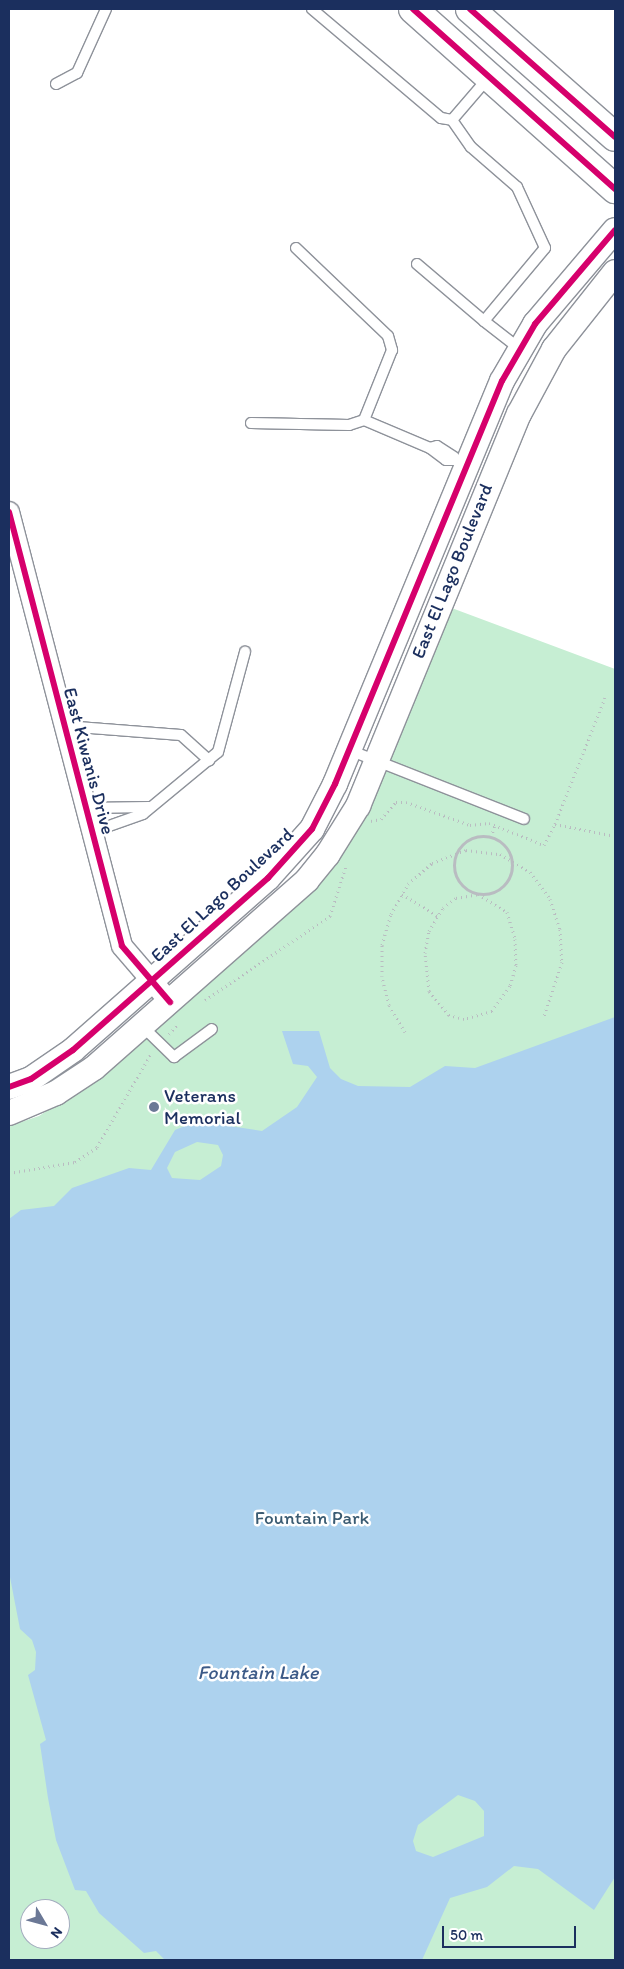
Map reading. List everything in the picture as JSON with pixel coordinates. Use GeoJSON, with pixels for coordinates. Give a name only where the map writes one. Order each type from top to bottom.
{"type":"FeatureCollection","features":[{"type":"Feature","properties":{"kind":"main road"},"geometry":{"type":"LineString","coordinates":[[413,9],[615,189]]}},
{"type":"Feature","properties":{"kind":"main road"},"geometry":{"type":"LineString","coordinates":[[470,9],[615,137]]}},
{"type":"Feature","properties":{"kind":"street","name":"East El Lago Boulevard"},"geometry":{"type":"LineString","coordinates":[[9,1087],[54,1065],[152,981],[292,855],[324,809],[350,750],[403,620],[461,459],[520,349],[548,306],[615,230]]}},
{"type":"Feature","properties":{"kind":"street","name":"East El Lago Boulevard"},"geometry":{"type":"LineString","coordinates":[[9,1113],[56,1093],[94,1068],[142,1026],[176,1011],[307,880],[344,832],[376,761],[519,414],[554,349],[589,301],[615,272]]}},
{"type":"Feature","properties":{"kind":"street","name":"East Kiwanis Drive"},"geometry":{"type":"LineString","coordinates":[[9,512],[15,566],[65,726],[122,946],[176,1011]]}},
{"type":"Feature","properties":{"kind":"street"},"geometry":{"type":"LineString","coordinates":[[403,620],[430,628]]}},
{"type":"Feature","properties":{"kind":"lane"},"geometry":{"type":"LineString","coordinates":[[56,84],[78,73],[106,9]]}},
{"type":"Feature","properties":{"kind":"lane"},"geometry":{"type":"LineString","coordinates":[[312,9],[441,118],[452,120],[471,146],[517,187],[545,248],[484,321]]}},
{"type":"Feature","properties":{"kind":"lane"},"geometry":{"type":"LineString","coordinates":[[452,120],[489,77]]}},
{"type":"Feature","properties":{"kind":"lane"},"geometry":{"type":"LineString","coordinates":[[296,248],[388,336],[392,350],[364,420]]}},
{"type":"Feature","properties":{"kind":"lane"},"geometry":{"type":"LineString","coordinates":[[417,264],[520,349]]}},
{"type":"Feature","properties":{"kind":"lane"},"geometry":{"type":"LineString","coordinates":[[251,423],[350,425],[364,420],[430,448],[437,446],[461,459]]}},
{"type":"Feature","properties":{"kind":"lane"},"geometry":{"type":"LineString","coordinates":[[92,832],[143,814],[218,752],[245,652]]}},
{"type":"Feature","properties":{"kind":"lane"},"geometry":{"type":"LineString","coordinates":[[65,726],[181,735],[209,760]]}},
{"type":"Feature","properties":{"kind":"lane"},"geometry":{"type":"LineString","coordinates":[[350,750],[524,819]]}},
{"type":"Feature","properties":{"kind":"lane"},"geometry":{"type":"LineString","coordinates":[[87,808],[150,807]]}},
{"type":"Feature","properties":{"kind":"lane"},"geometry":{"type":"LineString","coordinates":[[142,1026],[159,1045],[174,1057],[212,1029]]}},
{"type":"Feature","properties":{"kind":"path"},"geometry":{"type":"LineString","coordinates":[[365,820],[381,819],[396,802],[470,825],[478,821],[495,825],[544,844],[555,824],[605,698]]}},
{"type":"Feature","properties":{"kind":"path"},"geometry":{"type":"LineString","coordinates":[[555,824],[615,836]]}},
{"type":"Feature","properties":{"kind":"path"},"geometry":{"type":"LineString","coordinates":[[491,837],[495,825]]}},
{"type":"Feature","properties":{"kind":"path"},"geometry":{"type":"LineString","coordinates":[[457,854],[458,880],[478,894],[507,912],[516,956],[510,986],[492,1011],[479,1018],[449,1014],[430,991],[425,953],[429,931],[438,916],[456,898],[478,894],[505,883],[511,861],[507,848],[491,837],[471,838],[457,854]]}},
{"type":"Feature","properties":{"kind":"path"},"geometry":{"type":"LineString","coordinates":[[405,1032],[389,1005],[382,976],[382,945],[402,894],[432,863],[466,850],[500,854],[530,872],[550,899],[560,929],[562,962],[544,1016]]}},
{"type":"Feature","properties":{"kind":"path"},"geometry":{"type":"LineString","coordinates":[[202,1002],[330,916],[347,861]]}},
{"type":"Feature","properties":{"kind":"path"},"geometry":{"type":"LineString","coordinates":[[402,894],[438,916]]}},
{"type":"Feature","properties":{"kind":"path"},"geometry":{"type":"LineString","coordinates":[[9,1173],[75,1162],[97,1147],[141,1065],[159,1045],[176,1011]]}},
{"type":"Feature","properties":{"kind":"green space","name":"Fountain Lake"},"geometry":{"type":"Polygon","coordinates":[[[449,607],[615,669],[615,1960],[9,1960],[9,1126],[39,1116],[96,1078],[333,864],[449,607]]]}},
{"type":"Feature","properties":{"kind":"water","name":"Fountain Lake"},"geometry":{"type":"Polygon","coordinates":[[[615,1017],[615,1877],[594,1910],[538,1869],[514,1866],[487,1887],[450,1898],[422,1960],[165,1960],[156,1951],[144,1953],[99,1913],[86,1891],[75,1890],[56,1840],[48,1798],[40,1744],[46,1740],[28,1675],[35,1670],[36,1652],[32,1640],[20,1629],[9,1572],[9,1219],[21,1210],[54,1206],[72,1188],[129,1168],[151,1170],[175,1130],[197,1121],[262,1131],[297,1107],[317,1077],[308,1066],[293,1064],[282,1031],[319,1031],[330,1068],[341,1079],[358,1086],[410,1087],[445,1066],[475,1068],[615,1017]],[[197,1142],[175,1152],[167,1168],[172,1178],[200,1180],[221,1166],[223,1155],[218,1145],[197,1142]],[[458,1795],[418,1825],[413,1841],[416,1851],[433,1857],[484,1836],[484,1811],[475,1801],[458,1795]]]}},
{"type":"Feature","properties":{"kind":"cycle path"},"geometry":{"type":"LineString","coordinates":[[413,9],[615,189]]}},
{"type":"Feature","properties":{"kind":"cycle path"},"geometry":{"type":"LineString","coordinates":[[470,9],[615,137]]}},
{"type":"Feature","properties":{"kind":"cycle path"},"geometry":{"type":"LineString","coordinates":[[9,1087],[31,1079],[73,1050],[268,878],[312,829],[335,784],[502,381],[535,324],[615,230]]}},
{"type":"Feature","properties":{"kind":"cycle path"},"geometry":{"type":"LineString","coordinates":[[9,512],[122,946],[170,1002]]}},
{"type":"Feature","properties":{"kind":"place","name":"Veterans Memorial"},"geometry":{"type":"Point","coordinates":[154,1107]}},
{"type":"Feature","properties":{"kind":"park label","name":"Fountain Park"},"geometry":{"type":"Point","coordinates":[312,1518]}}]}
